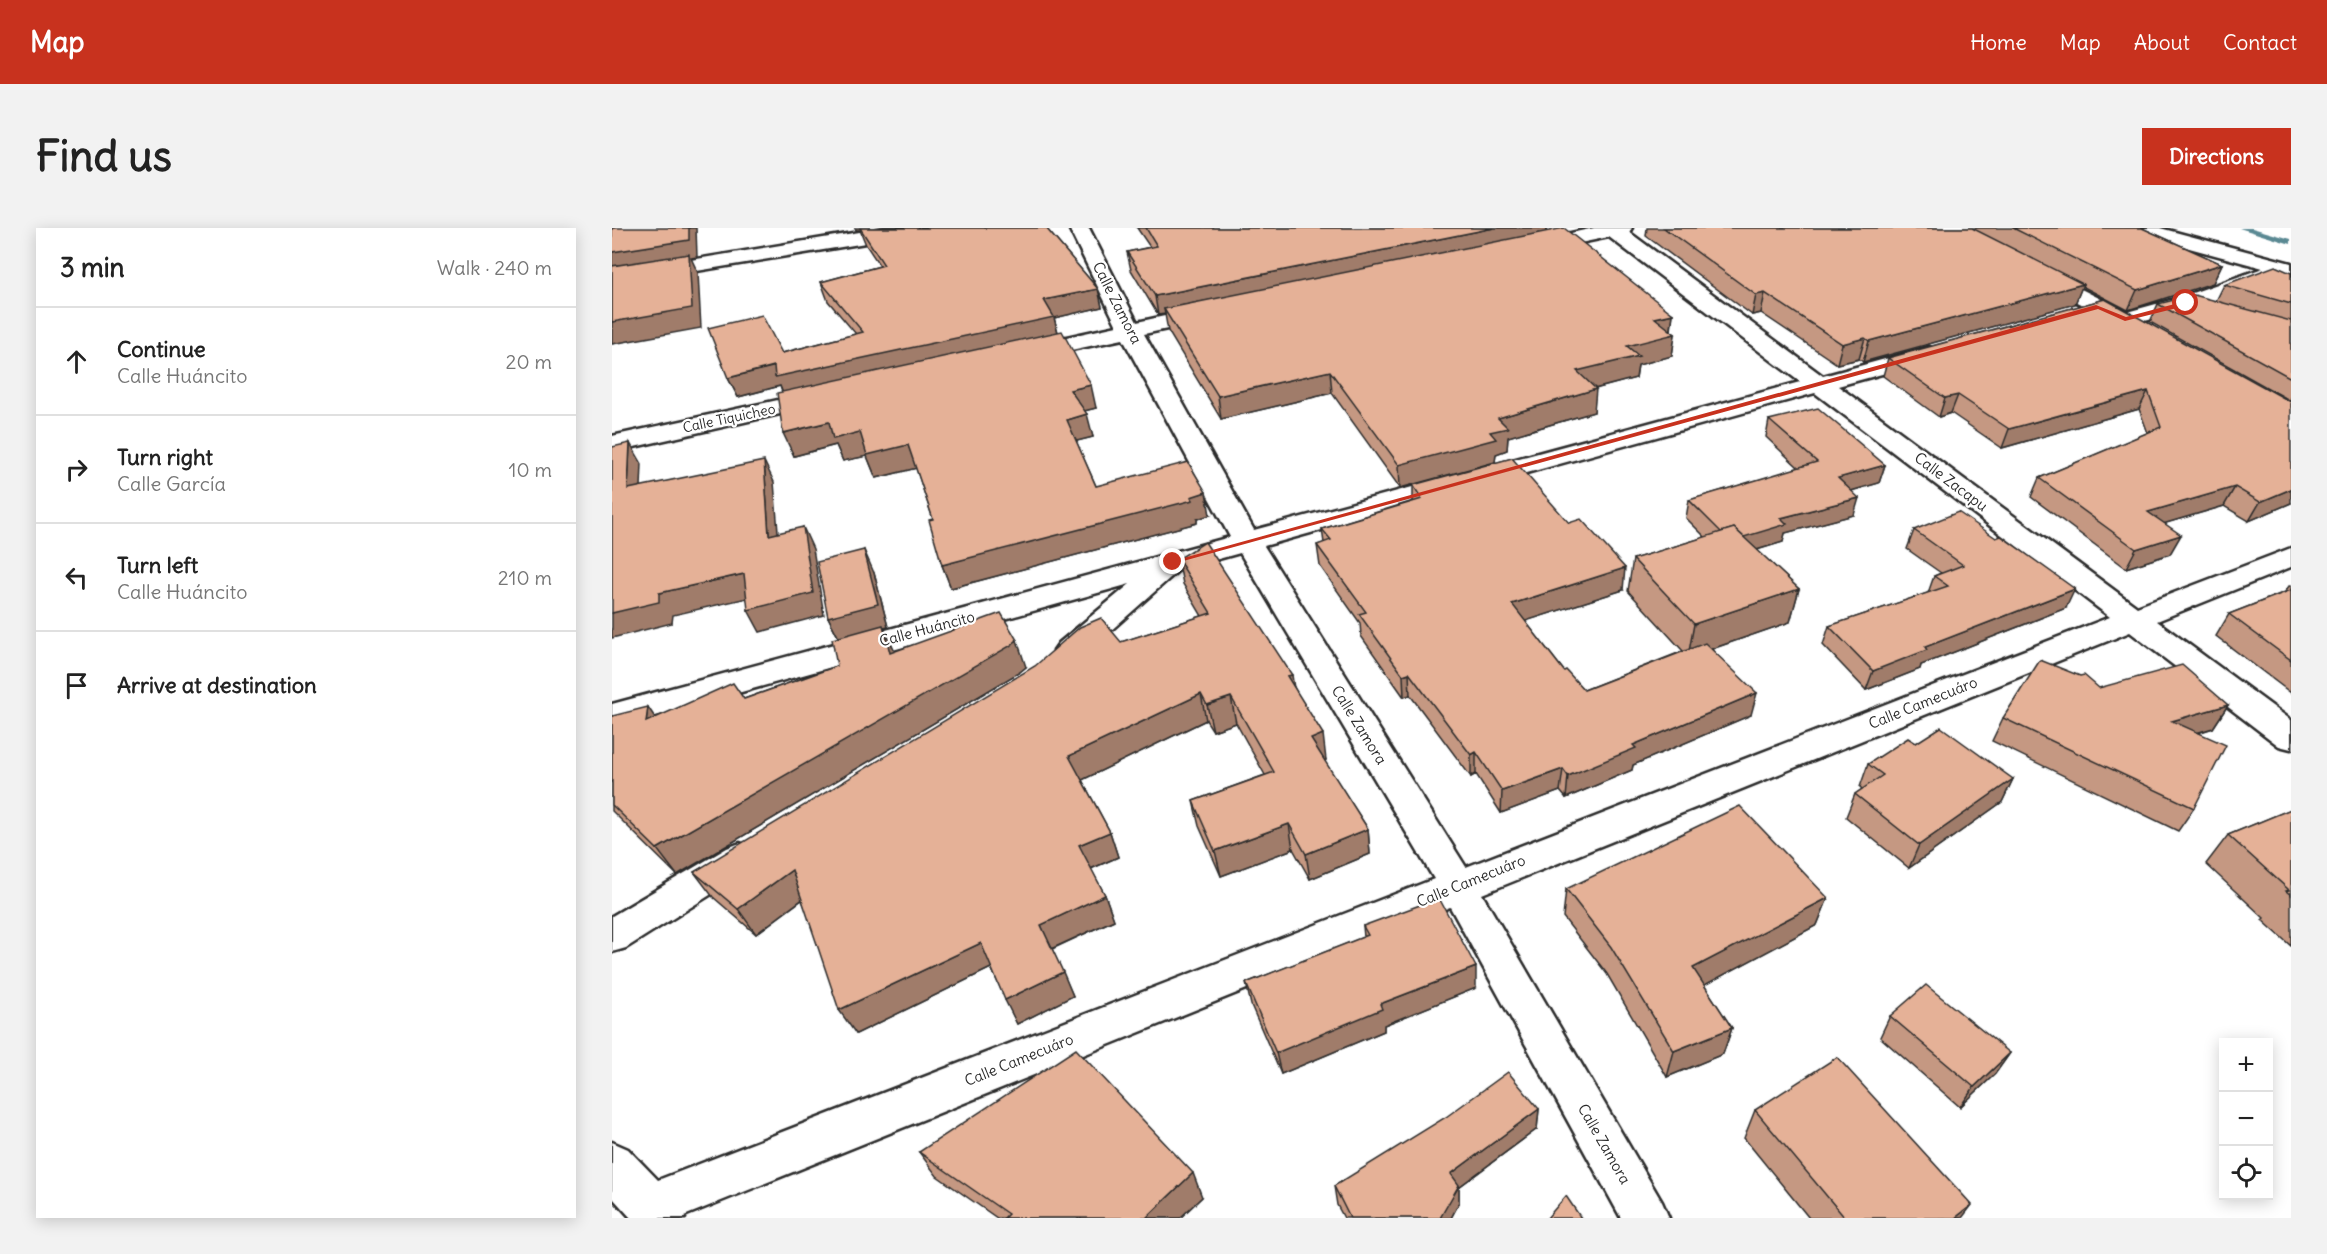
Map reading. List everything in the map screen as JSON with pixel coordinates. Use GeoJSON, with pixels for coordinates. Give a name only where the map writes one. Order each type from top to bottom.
{"type":"FeatureCollection","features":[{"type":"Feature","properties":{"kind":"street"},"geometry":{"type":"LineString","coordinates":[[612,279],[920,228]]}},
{"type":"Feature","properties":{"kind":"street","name":"Calle Zamora"},"geometry":{"type":"LineString","coordinates":[[1079,228],[1130,330],[1246,542],[1458,886],[1646,1218]]}},
{"type":"Feature","properties":{"kind":"street"},"geometry":{"type":"LineString","coordinates":[[2137,228],[2287,268]]}},
{"type":"Feature","properties":{"kind":"street"},"geometry":{"type":"LineString","coordinates":[[1509,251],[1615,229]]}},
{"type":"Feature","properties":{"kind":"street","name":"Calle Zacapu"},"geometry":{"type":"LineString","coordinates":[[1615,229],[2291,737]]}},
{"type":"Feature","properties":{"kind":"street"},"geometry":{"type":"LineString","coordinates":[[2019,265],[2146,331]]}},
{"type":"Feature","properties":{"kind":"street"},"geometry":{"type":"LineString","coordinates":[[2125,320],[2186,303],[2287,268]]}},
{"type":"Feature","properties":{"kind":"street"},"geometry":{"type":"LineString","coordinates":[[2186,303],[2218,312]]}},
{"type":"Feature","properties":{"kind":"street"},"geometry":{"type":"LineString","coordinates":[[2065,316],[2098,306]]}},
{"type":"Feature","properties":{"kind":"street"},"geometry":{"type":"LineString","coordinates":[[1004,358],[1234,308]]}},
{"type":"Feature","properties":{"kind":"street","name":"Calle Huáncito"},"geometry":{"type":"LineString","coordinates":[[612,716],[1953,347]]}},
{"type":"Feature","properties":{"kind":"street","name":"Calle Tiquicheo"},"geometry":{"type":"LineString","coordinates":[[612,444],[842,393]]}},
{"type":"Feature","properties":{"kind":"street","name":"Calle Camecuáro"},"geometry":{"type":"LineString","coordinates":[[657,1212],[1458,886],[2291,557]]}},
{"type":"Feature","properties":{"kind":"street","name":"Calle Huáncito"},"geometry":{"type":"LineString","coordinates":[[1050,667],[1173,562]]}},
{"type":"Feature","properties":{"kind":"street"},"geometry":{"type":"LineString","coordinates":[[612,936],[766,843]]}},
{"type":"Feature","properties":{"kind":"street"},"geometry":{"type":"LineString","coordinates":[[612,1164],[657,1212]]}},
{"type":"Feature","properties":{"kind":"building"},"geometry":{"type":"Polygon","coordinates":[[[612,228],[689,228],[689,240],[612,252],[612,228]]]}},
{"type":"Feature","properties":{"kind":"building"},"geometry":{"type":"Polygon","coordinates":[[[860,228],[1046,228],[1098,289],[1044,300],[1054,317],[775,377],[774,366],[728,378],[708,328],[762,315],[782,353],[863,332],[821,282],[884,265],[860,228]]]}},
{"type":"Feature","properties":{"kind":"building"},"geometry":{"type":"Polygon","coordinates":[[[1146,228],[1494,228],[1155,296],[1127,252],[1157,246],[1146,228]]]}},
{"type":"Feature","properties":{"kind":"building"},"geometry":{"type":"Polygon","coordinates":[[[1564,228],[1673,314],[1655,318],[1675,334],[1627,346],[1639,356],[1577,371],[1596,389],[1498,418],[1508,428],[1490,432],[1496,439],[1399,465],[1330,371],[1218,396],[1164,309],[1564,228]]]}},
{"type":"Feature","properties":{"kind":"building"},"geometry":{"type":"Polygon","coordinates":[[[1664,228],[1972,228],[2083,284],[1869,341],[1865,338],[1842,344],[1765,293],[1756,295],[1664,228]]]}},
{"type":"Feature","properties":{"kind":"building"},"geometry":{"type":"Polygon","coordinates":[[[2013,228],[2142,228],[2222,264],[2137,290],[2013,228]]]}},
{"type":"Feature","properties":{"kind":"building"},"geometry":{"type":"Polygon","coordinates":[[[689,254],[692,308],[612,322],[612,266],[689,254]]]}},
{"type":"Feature","properties":{"kind":"building"},"geometry":{"type":"Polygon","coordinates":[[[2275,266],[2291,273],[2291,304],[2224,285],[2275,266]]]}},
{"type":"Feature","properties":{"kind":"building"},"geometry":{"type":"Polygon","coordinates":[[[2194,295],[2291,321],[2291,378],[2158,304],[2194,295]]]}},
{"type":"Feature","properties":{"kind":"building"},"geometry":{"type":"Polygon","coordinates":[[[2105,299],[2291,402],[2291,489],[2260,502],[2235,487],[2148,512],[2181,535],[2136,549],[2039,478],[2161,427],[2148,391],[2009,429],[1958,395],[1945,398],[1888,358],[2105,299]]]}},
{"type":"Feature","properties":{"kind":"building"},"geometry":{"type":"Polygon","coordinates":[[[1062,331],[1091,385],[1070,390],[1087,414],[1067,420],[1096,486],[1188,462],[1206,492],[1191,497],[1193,500],[942,565],[929,520],[933,519],[908,445],[867,455],[860,432],[833,439],[829,422],[783,433],[777,393],[1062,331]]]}},
{"type":"Feature","properties":{"kind":"building"},"geometry":{"type":"Polygon","coordinates":[[[1818,408],[1885,465],[1838,478],[1859,498],[1781,518],[1787,524],[1744,537],[1734,528],[1721,532],[1689,500],[1817,462],[1769,420],[1818,408]]]}},
{"type":"Feature","properties":{"kind":"building"},"geometry":{"type":"Polygon","coordinates":[[[630,443],[628,489],[764,461],[769,535],[803,527],[813,593],[748,610],[744,574],[659,593],[659,602],[612,613],[612,447],[630,443]]]}},
{"type":"Feature","properties":{"kind":"building"},"geometry":{"type":"Polygon","coordinates":[[[1512,458],[1569,523],[1581,519],[1625,568],[1512,604],[1564,671],[1566,670],[1584,690],[1705,643],[1757,693],[1633,745],[1636,748],[1568,776],[1563,769],[1502,791],[1476,752],[1471,755],[1409,673],[1403,675],[1359,614],[1366,612],[1317,545],[1331,540],[1322,529],[1422,499],[1413,485],[1512,458]]]}},
{"type":"Feature","properties":{"kind":"building"},"geometry":{"type":"Polygon","coordinates":[[[1958,512],[1996,538],[2001,536],[2075,589],[1925,647],[1927,650],[1873,671],[1829,626],[1948,586],[1934,576],[1963,565],[1914,530],[1958,512]]]}},
{"type":"Feature","properties":{"kind":"building"},"geometry":{"type":"Polygon","coordinates":[[[1734,528],[1799,589],[1694,624],[1633,559],[1734,528]]]}},
{"type":"Feature","properties":{"kind":"building"},"geometry":{"type":"Polygon","coordinates":[[[1205,542],[1292,675],[1287,676],[1323,734],[1311,739],[1368,829],[1306,854],[1289,824],[1215,851],[1193,801],[1274,772],[1231,697],[1207,705],[1201,694],[1069,756],[1110,832],[1079,845],[1105,895],[1041,925],[1063,972],[1005,1000],[981,943],[839,1010],[792,870],[738,909],[694,872],[1035,666],[1080,627],[1101,618],[1121,642],[1211,613],[1178,559],[1205,542]]]}},
{"type":"Feature","properties":{"kind":"building"},"geometry":{"type":"Polygon","coordinates":[[[864,550],[878,604],[828,617],[817,562],[864,550]]]}},
{"type":"Feature","properties":{"kind":"building"},"geometry":{"type":"Polygon","coordinates":[[[2291,590],[2291,660],[2229,614],[2291,590]]]}},
{"type":"Feature","properties":{"kind":"building"},"geometry":{"type":"Polygon","coordinates":[[[1001,613],[1017,640],[1010,646],[657,849],[612,805],[612,716],[648,707],[646,722],[733,683],[744,699],[837,666],[832,639],[883,625],[890,653],[1001,613]]]}},
{"type":"Feature","properties":{"kind":"building"},"geometry":{"type":"Polygon","coordinates":[[[2040,660],[2080,676],[2084,675],[2099,688],[2182,665],[2228,705],[2172,721],[2226,745],[2194,808],[2003,718],[2040,660]]]}},
{"type":"Feature","properties":{"kind":"building"},"geometry":{"type":"Polygon","coordinates":[[[1941,727],[2013,779],[1919,845],[1855,794],[1883,775],[1868,764],[1908,738],[1916,743],[1941,727]]]}},
{"type":"Feature","properties":{"kind":"building"},"geometry":{"type":"Polygon","coordinates":[[[1740,806],[1828,898],[1693,968],[1732,1028],[1674,1051],[1611,947],[1566,889],[1740,806]]]}},
{"type":"Feature","properties":{"kind":"building"},"geometry":{"type":"Polygon","coordinates":[[[2291,809],[2291,895],[2286,891],[2289,890],[2228,835],[2291,809]]]}},
{"type":"Feature","properties":{"kind":"building"},"geometry":{"type":"Polygon","coordinates":[[[1439,898],[1476,967],[1380,1004],[1382,1009],[1276,1053],[1246,983],[1368,935],[1363,926],[1439,898]]]}},
{"type":"Feature","properties":{"kind":"building"},"geometry":{"type":"Polygon","coordinates":[[[1926,985],[2010,1053],[1974,1087],[1890,1016],[1926,985]]]}},
{"type":"Feature","properties":{"kind":"building"},"geometry":{"type":"Polygon","coordinates":[[[1076,1049],[1193,1173],[1146,1218],[1004,1218],[1008,1214],[919,1152],[1076,1049]]]}},
{"type":"Feature","properties":{"kind":"building"},"geometry":{"type":"Polygon","coordinates":[[[1837,1057],[1972,1205],[1955,1218],[1845,1218],[1755,1110],[1837,1057]]]}},
{"type":"Feature","properties":{"kind":"building"},"geometry":{"type":"Polygon","coordinates":[[[1508,1072],[1539,1109],[1451,1174],[1459,1185],[1440,1218],[1350,1218],[1334,1186],[1446,1117],[1508,1072]]]}},
{"type":"Feature","properties":{"kind":"building"},"geometry":{"type":"Polygon","coordinates":[[[1566,1196],[1581,1218],[1547,1218],[1566,1196]]]}},
{"type":"Feature","properties":{"kind":"waterway"},"geometry":{"type":"LineString","coordinates":[[2243,228],[2291,242]]}},
{"type":"Feature","properties":{"kind":"route"},"geometry":{"type":"LineString","coordinates":[[1173,562],[2098,306],[2125,320],[2186,303]]}}]}
